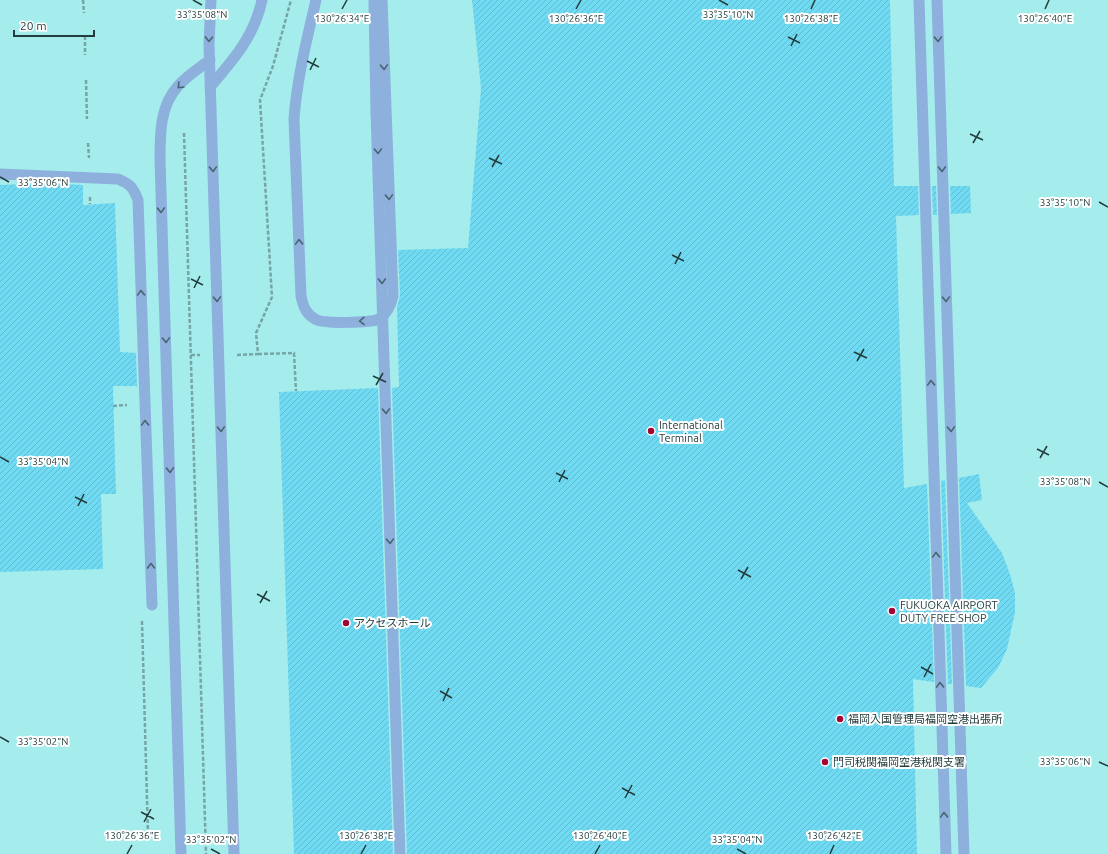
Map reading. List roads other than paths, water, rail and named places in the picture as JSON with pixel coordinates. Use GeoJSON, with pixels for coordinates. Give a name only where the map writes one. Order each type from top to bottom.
{"type":"FeatureCollection","features":[{"type":"Feature","properties":{"kind":"street"},"geometry":{"type":"LineString","coordinates":[[211,0],[210,87],[234,854]]}},
{"type":"Feature","properties":{"kind":"street"},"geometry":{"type":"LineString","coordinates":[[210,87],[234,59],[249,38],[262,0]]}},
{"type":"Feature","properties":{"kind":"street"},"geometry":{"type":"LineString","coordinates":[[316,0],[300,72],[294,119],[301,296],[303,306],[308,314],[315,320],[323,322],[369,321],[378,319],[385,314],[391,306],[393,296],[382,0]]}},
{"type":"Feature","properties":{"kind":"street"},"geometry":{"type":"LineString","coordinates":[[374,0],[376,112],[400,854]]}},
{"type":"Feature","properties":{"kind":"street"},"geometry":{"type":"LineString","coordinates":[[919,0],[946,854]]}},
{"type":"Feature","properties":{"kind":"street"},"geometry":{"type":"LineString","coordinates":[[937,0],[964,854]]}},
{"type":"Feature","properties":{"kind":"street"},"geometry":{"type":"LineString","coordinates":[[181,854],[160,129],[166,104],[178,86],[210,60]]}},
{"type":"Feature","properties":{"kind":"street"},"geometry":{"type":"LineString","coordinates":[[0,174],[118,179],[127,183],[134,190],[138,200],[152,605]]}},
{"type":"Feature","properties":{"kind":"place","name":"International Terminal"},"geometry":{"type":"Point","coordinates":[651,431]}},
{"type":"Feature","properties":{"kind":"place","name":"FUKUOKA AIRPORT DUTY FREE SHOP"},"geometry":{"type":"Point","coordinates":[892,611]}},
{"type":"Feature","properties":{"kind":"place","name":"アクセスホール"},"geometry":{"type":"Point","coordinates":[346,623]}},
{"type":"Feature","properties":{"kind":"place","name":"福岡入国管理局福岡空港出張所"},"geometry":{"type":"Point","coordinates":[840,719]}},
{"type":"Feature","properties":{"kind":"place","name":"門司税関福岡空港税関支署"},"geometry":{"type":"Point","coordinates":[825,762]}}]}
